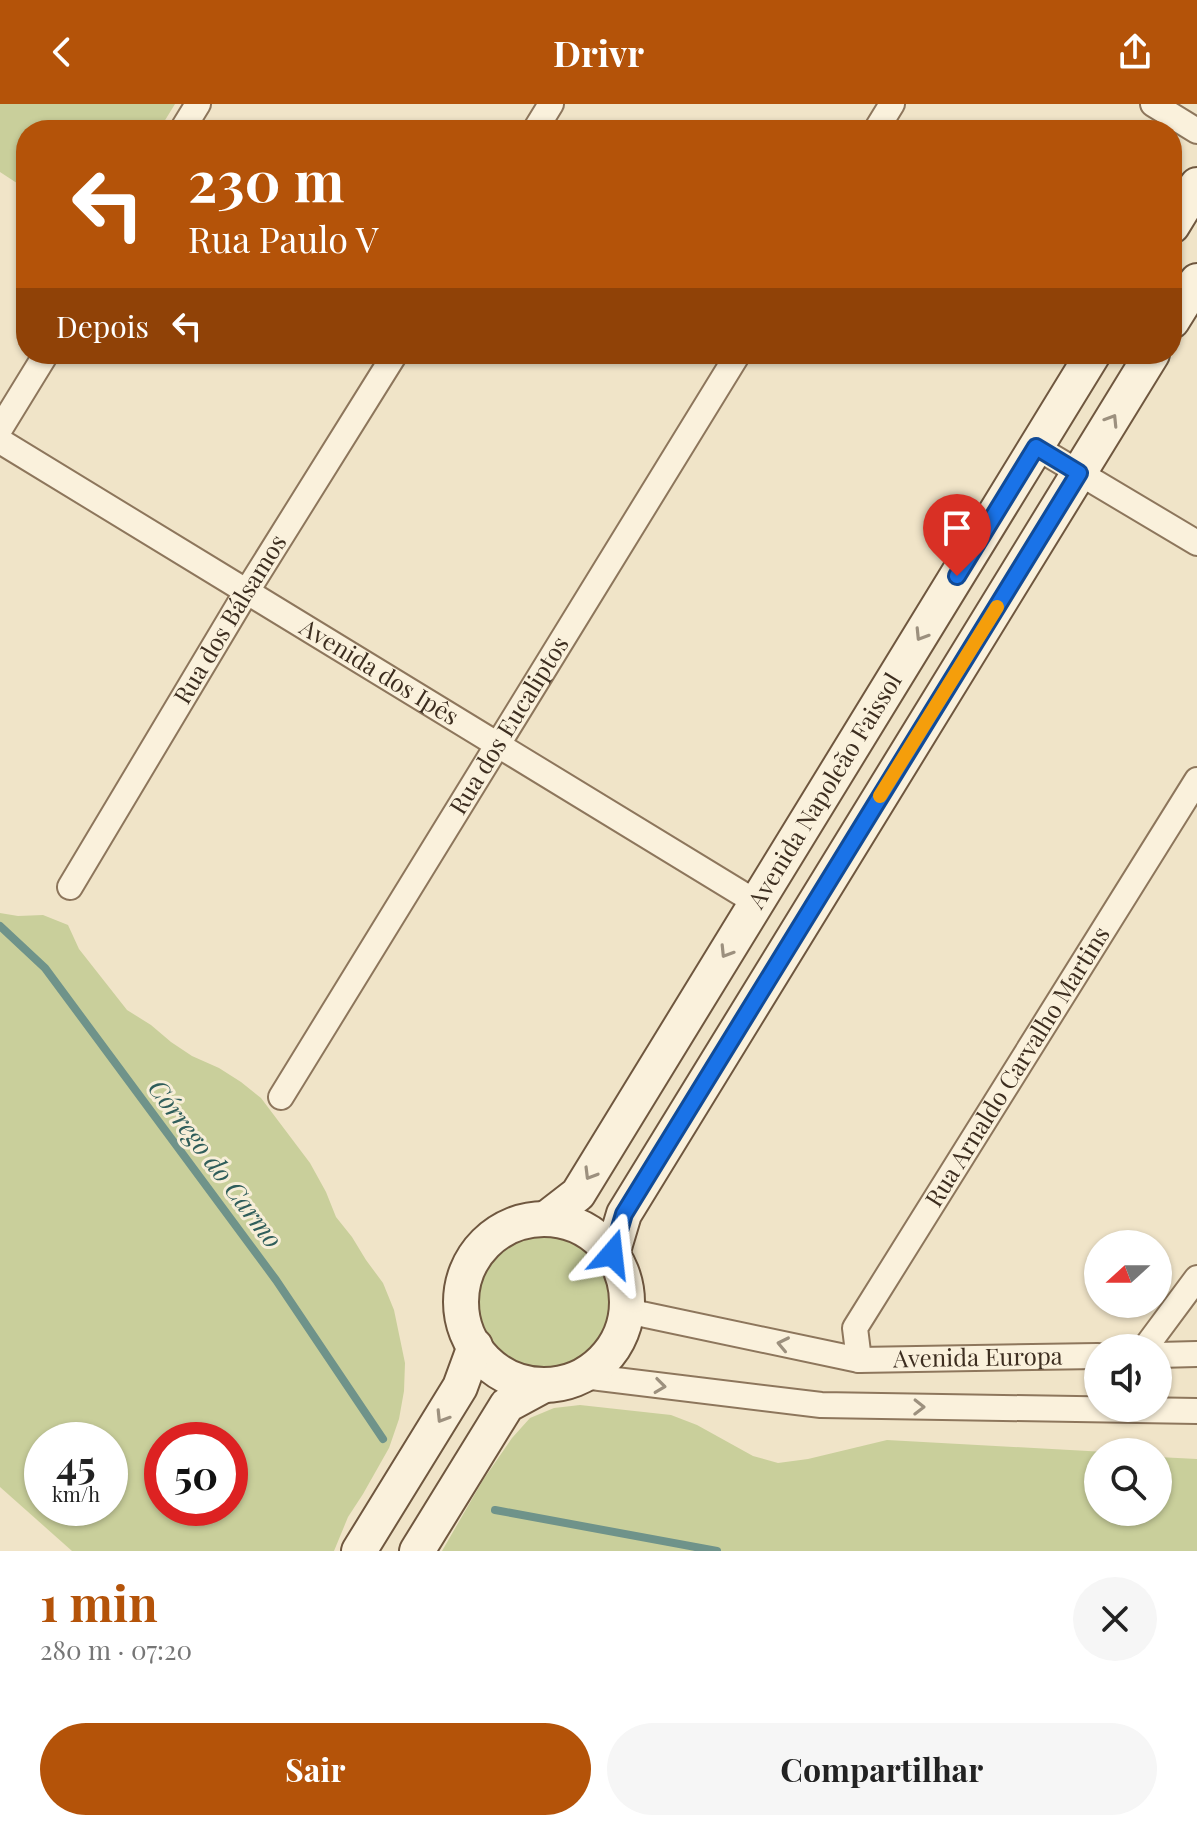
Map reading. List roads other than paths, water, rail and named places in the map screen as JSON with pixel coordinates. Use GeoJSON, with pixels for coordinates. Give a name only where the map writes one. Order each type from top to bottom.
{"type":"FeatureCollection","features":[{"type":"Feature","properties":{"kind":"main road"},"geometry":{"type":"LineString","coordinates":[[1182,210],[1197,185]]}},
{"type":"Feature","properties":{"kind":"main road"},"geometry":{"type":"LineString","coordinates":[[1182,305],[1197,281]]}},
{"type":"Feature","properties":{"kind":"main road","name":"Avenida Napoleão Faissol"},"geometry":{"type":"LineString","coordinates":[[583,1376],[557,1385],[530,1384],[504,1376],[482,1358],[467,1335],[460,1307],[463,1279],[475,1254],[494,1234],[519,1221],[547,1218],[578,1194],[1087,364]]}},
{"type":"Feature","properties":{"kind":"main road","name":"Avenida Napoleão Faissol"},"geometry":{"type":"LineString","coordinates":[[612,1254],[624,1214],[1146,364]]}},
{"type":"Feature","properties":{"kind":"main road"},"geometry":{"type":"LineString","coordinates":[[547,1218],[574,1224],[597,1237],[615,1258],[625,1283],[627,1311],[620,1337],[605,1359],[583,1376]]}},
{"type":"Feature","properties":{"kind":"main road"},"geometry":{"type":"LineString","coordinates":[[359,1551],[460,1387],[475,1346]]}},
{"type":"Feature","properties":{"kind":"main road","name":"Avenida Napoleão Faissol"},"geometry":{"type":"LineString","coordinates":[[417,1551],[507,1405],[544,1385]]}},
{"type":"Feature","properties":{"kind":"street"},"geometry":{"type":"LineString","coordinates":[[1153,104],[1179,120]]}},
{"type":"Feature","properties":{"kind":"street"},"geometry":{"type":"LineString","coordinates":[[0,429],[40,364]]}},
{"type":"Feature","properties":{"kind":"street","name":"Rua dos Bálsamos"},"geometry":{"type":"LineString","coordinates":[[70,887],[247,591],[389,364]]}},
{"type":"Feature","properties":{"kind":"street","name":"Rua dos Eucaliptos"},"geometry":{"type":"LineString","coordinates":[[281,1097],[732,364]]}},
{"type":"Feature","properties":{"kind":"street","name":"Avenida dos Ipês"},"geometry":{"type":"LineString","coordinates":[[0,441],[757,903]]}},
{"type":"Feature","properties":{"kind":"street"},"geometry":{"type":"LineString","coordinates":[[1036,447],[1197,543]]}},
{"type":"Feature","properties":{"kind":"street","name":"Rua Arnaldo Carvalho Martins"},"geometry":{"type":"LineString","coordinates":[[859,1360],[855,1328],[1197,780]]}},
{"type":"Feature","properties":{"kind":"street"},"geometry":{"type":"LineString","coordinates":[[1155,1334],[1197,1278]]}},
{"type":"Feature","properties":{"kind":"street","name":"Avenida Europa"},"geometry":{"type":"LineString","coordinates":[[627,1311],[859,1360],[1084,1356]]}},
{"type":"Feature","properties":{"kind":"street"},"geometry":{"type":"LineString","coordinates":[[1172,1355],[1197,1354]]}},
{"type":"Feature","properties":{"kind":"street"},"geometry":{"type":"LineString","coordinates":[[583,1376],[821,1405],[1197,1411]]}},
{"type":"Feature","properties":{"kind":"waterway","name":"Córrego do Carmo"},"geometry":{"type":"LineString","coordinates":[[0,926],[45,968],[276,1280],[383,1439]]}},
{"type":"Feature","properties":{"kind":"waterway","name":"Córrego do Carmo"},"geometry":{"type":"LineString","coordinates":[[495,1510],[717,1551]]}}]}
